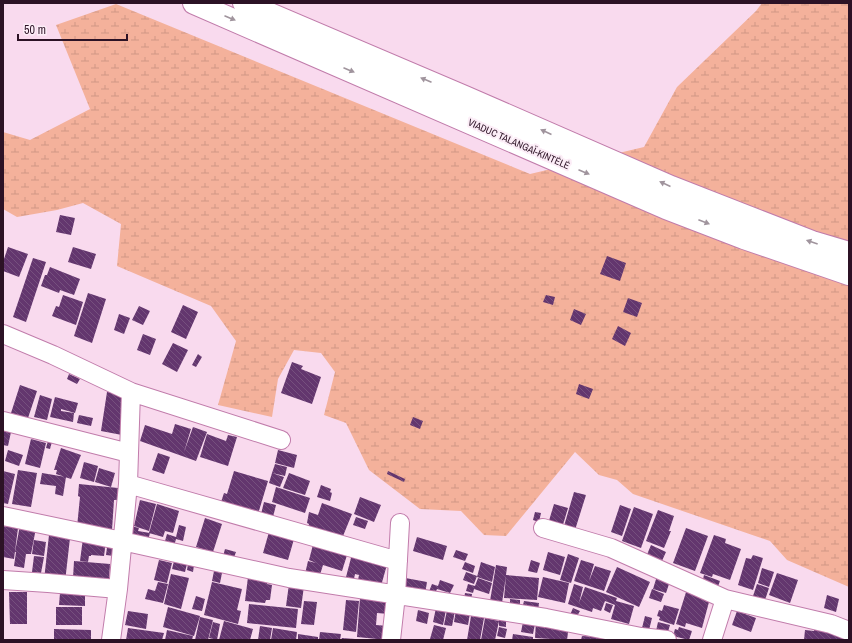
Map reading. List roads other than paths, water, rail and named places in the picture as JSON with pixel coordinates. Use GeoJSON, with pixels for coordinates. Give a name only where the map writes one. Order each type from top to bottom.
{"type":"FeatureCollection","features":[{"type":"Feature","properties":{"kind":"highway","name":"VIADUC TALANGAÏ-KINTÉLÉ"},"geometry":{"type":"LineString","coordinates":[[194,3],[666,208],[744,238],[849,274]]}},
{"type":"Feature","properties":{"kind":"highway"},"geometry":{"type":"LineString","coordinates":[[244,3],[671,187],[812,242],[849,253]]}},
{"type":"Feature","properties":{"kind":"street"},"geometry":{"type":"LineString","coordinates":[[3,334],[53,355],[131,392],[281,440]]}},
{"type":"Feature","properties":{"kind":"street"},"geometry":{"type":"LineString","coordinates":[[111,640],[118,589],[128,484],[131,392]]}},
{"type":"Feature","properties":{"kind":"street"},"geometry":{"type":"LineString","coordinates":[[3,421],[129,453]]}},
{"type":"Feature","properties":{"kind":"street"},"geometry":{"type":"LineString","coordinates":[[128,484],[398,561]]}},
{"type":"Feature","properties":{"kind":"street"},"geometry":{"type":"LineString","coordinates":[[3,516],[289,578],[546,618],[667,640]]}},
{"type":"Feature","properties":{"kind":"street"},"geometry":{"type":"LineString","coordinates":[[391,640],[396,595],[400,523]]}},
{"type":"Feature","properties":{"kind":"street"},"geometry":{"type":"LineString","coordinates":[[543,528],[611,548],[725,599],[831,624],[849,630]]}},
{"type":"Feature","properties":{"kind":"street"},"geometry":{"type":"LineString","coordinates":[[3,580],[48,582],[118,589]]}},
{"type":"Feature","properties":{"kind":"street"},"geometry":{"type":"LineString","coordinates":[[712,640],[725,599]]}}]}
